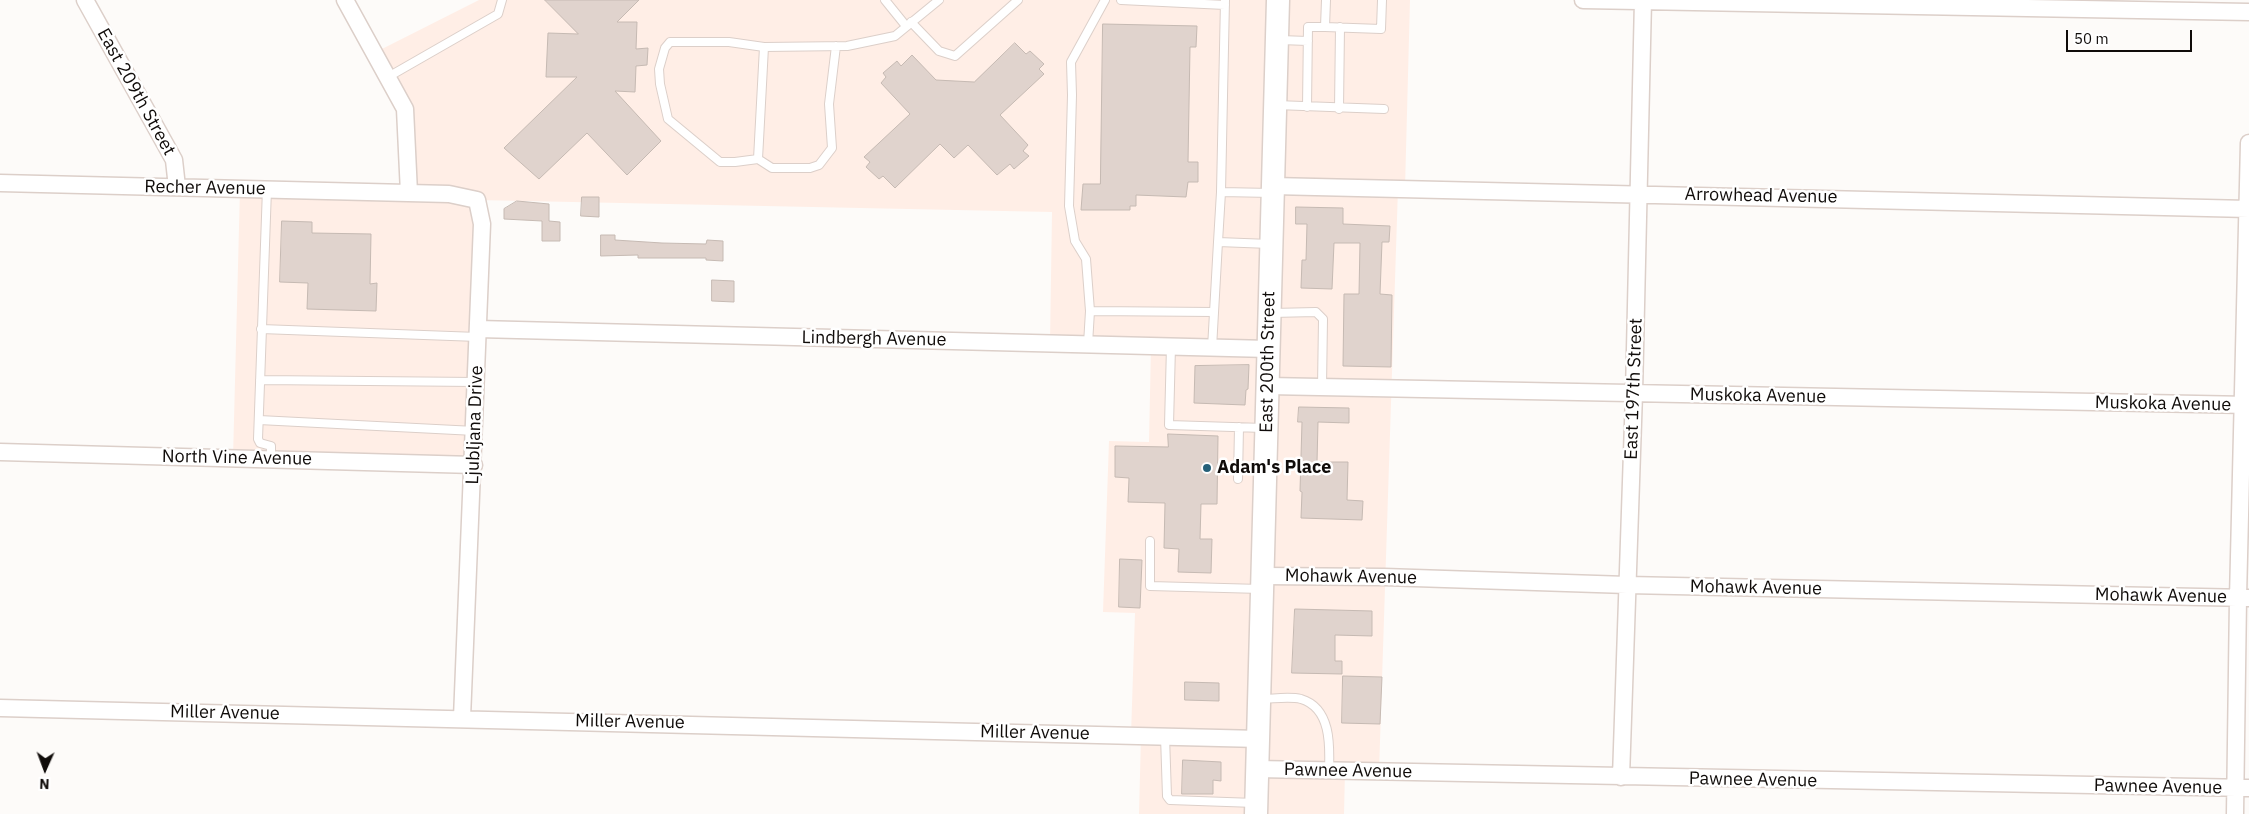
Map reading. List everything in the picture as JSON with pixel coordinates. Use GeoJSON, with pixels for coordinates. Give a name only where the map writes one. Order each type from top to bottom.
{"type":"FeatureCollection","features":[{"type":"Feature","properties":{"kind":"street","name":"East 209th Street"},"geometry":{"type":"LineString","coordinates":[[85,0],[174,160],[177,187]]}},
{"type":"Feature","properties":{"kind":"street"},"geometry":{"type":"LineString","coordinates":[[345,0],[405,109],[409,193]]}},
{"type":"Feature","properties":{"kind":"street","name":"East 200th Street"},"geometry":{"type":"LineString","coordinates":[[1256,808],[1260,739],[1278,0]]}},
{"type":"Feature","properties":{"kind":"street"},"geometry":{"type":"LineString","coordinates":[[1583,0],[2249,12]]}},
{"type":"Feature","properties":{"kind":"street","name":"East 197th Street"},"geometry":{"type":"LineString","coordinates":[[1621,777],[1634,393],[1643,1]]}},
{"type":"Feature","properties":{"kind":"street"},"geometry":{"type":"LineString","coordinates":[[2235,814],[2242,788],[2249,143]]}},
{"type":"Feature","properties":{"kind":"street","name":"Recher Avenue"},"geometry":{"type":"LineString","coordinates":[[0,183],[409,193]]}},
{"type":"Feature","properties":{"kind":"street","name":"Arrowhead Avenue"},"geometry":{"type":"LineString","coordinates":[[1273,190],[1638,193],[2248,208]]}},
{"type":"Feature","properties":{"kind":"street","name":"Ljubljana Drive"},"geometry":{"type":"LineString","coordinates":[[409,193],[450,194],[477,200],[482,224],[474,464],[462,718]]}},
{"type":"Feature","properties":{"kind":"street","name":"Lindbergh Avenue"},"geometry":{"type":"LineString","coordinates":[[478,333],[1269,349]]}},
{"type":"Feature","properties":{"kind":"street","name":"Muskoka Avenue"},"geometry":{"type":"LineString","coordinates":[[1268,386],[2246,405]]}},
{"type":"Feature","properties":{"kind":"street","name":"North Vine Avenue"},"geometry":{"type":"LineString","coordinates":[[0,452],[474,464]]}},
{"type":"Feature","properties":{"kind":"street","name":"Mohawk Avenue"},"geometry":{"type":"LineString","coordinates":[[1263,582],[1384,577],[1627,585],[2243,598]]}},
{"type":"Feature","properties":{"kind":"street","name":"Miller Avenue"},"geometry":{"type":"LineString","coordinates":[[0,708],[1260,739]]}},
{"type":"Feature","properties":{"kind":"street","name":"Pawnee Avenue"},"geometry":{"type":"LineString","coordinates":[[1257,769],[2242,788]]}},
{"type":"Feature","properties":{"kind":"lane"},"geometry":{"type":"LineString","coordinates":[[388,77],[498,14],[502,0]]}},
{"type":"Feature","properties":{"kind":"lane"},"geometry":{"type":"LineString","coordinates":[[885,0],[939,51],[955,56],[1018,0]]}},
{"type":"Feature","properties":{"kind":"lane"},"geometry":{"type":"LineString","coordinates":[[836,46],[829,104],[832,148],[819,165],[810,168],[772,168],[758,159],[720,162],[668,119],[660,84],[659,69],[665,48],[670,42],[728,42],[764,47],[836,46],[872,42],[895,36],[939,0]]}},
{"type":"Feature","properties":{"kind":"lane"},"geometry":{"type":"LineString","coordinates":[[1088,344],[1090,311],[1086,258],[1076,241],[1069,206],[1071,62],[1105,0]]}},
{"type":"Feature","properties":{"kind":"lane"},"geometry":{"type":"LineString","coordinates":[[1120,0],[1225,2],[1221,192],[1212,348]]}},
{"type":"Feature","properties":{"kind":"lane"},"geometry":{"type":"LineString","coordinates":[[1325,26],[1326,0]]}},
{"type":"Feature","properties":{"kind":"lane"},"geometry":{"type":"LineString","coordinates":[[1307,107],[1308,26],[1381,28],[1382,0]]}},
{"type":"Feature","properties":{"kind":"lane"},"geometry":{"type":"LineString","coordinates":[[1338,109],[1340,27]]}},
{"type":"Feature","properties":{"kind":"lane"},"geometry":{"type":"LineString","coordinates":[[1277,40],[1308,41]]}},
{"type":"Feature","properties":{"kind":"lane"},"geometry":{"type":"LineString","coordinates":[[758,159],[764,47]]}},
{"type":"Feature","properties":{"kind":"lane"},"geometry":{"type":"LineString","coordinates":[[1275,105],[1338,109],[1384,109]]}},
{"type":"Feature","properties":{"kind":"lane"},"geometry":{"type":"LineString","coordinates":[[266,189],[258,439],[260,443],[271,446],[271,459]]}},
{"type":"Feature","properties":{"kind":"lane"},"geometry":{"type":"LineString","coordinates":[[1221,192],[1273,190]]}},
{"type":"Feature","properties":{"kind":"lane"},"geometry":{"type":"LineString","coordinates":[[1218,242],[1272,244]]}},
{"type":"Feature","properties":{"kind":"lane"},"geometry":{"type":"LineString","coordinates":[[1090,311],[1214,312]]}},
{"type":"Feature","properties":{"kind":"lane"},"geometry":{"type":"LineString","coordinates":[[1270,313],[1316,312],[1321,315],[1323,319],[1322,387]]}},
{"type":"Feature","properties":{"kind":"lane"},"geometry":{"type":"LineString","coordinates":[[262,329],[478,333]]}},
{"type":"Feature","properties":{"kind":"lane"},"geometry":{"type":"LineString","coordinates":[[1171,346],[1169,425],[1267,428]]}},
{"type":"Feature","properties":{"kind":"lane"},"geometry":{"type":"LineString","coordinates":[[260,380],[476,382]]}},
{"type":"Feature","properties":{"kind":"lane"},"geometry":{"type":"LineString","coordinates":[[259,420],[475,431]]}},
{"type":"Feature","properties":{"kind":"lane"},"geometry":{"type":"LineString","coordinates":[[1238,479],[1239,427]]}},
{"type":"Feature","properties":{"kind":"lane"},"geometry":{"type":"LineString","coordinates":[[1150,541],[1150,586],[1263,582]]}},
{"type":"Feature","properties":{"kind":"lane"},"geometry":{"type":"LineString","coordinates":[[1260,698],[1300,699],[1313,705],[1320,714],[1330,738],[1329,770]]}},
{"type":"Feature","properties":{"kind":"lane"},"geometry":{"type":"LineString","coordinates":[[1165,736],[1167,796],[1170,800],[1256,808]]}},
{"type":"Feature","properties":{"kind":"shaded area"},"geometry":{"type":"Polygon","coordinates":[[[479,0],[1410,0],[1405,188],[1398,188],[1379,772],[1345,771],[1344,814],[1139,814],[1141,736],[1131,735],[1135,613],[1103,612],[1109,441],[1149,442],[1151,346],[1050,343],[1052,212],[477,200],[474,465],[233,458],[240,189],[409,193],[405,109],[374,53],[479,0]]]}},
{"type":"Feature","properties":{"kind":"building"},"geometry":{"type":"Polygon","coordinates":[[[545,0],[639,0],[617,22],[637,22],[636,49],[648,48],[647,65],[636,66],[635,92],[615,91],[661,141],[627,175],[587,133],[539,179],[504,148],[577,77],[546,77],[548,33],[578,34],[545,0]]]}},
{"type":"Feature","properties":{"kind":"building"},"geometry":{"type":"Polygon","coordinates":[[[1103,24],[1197,26],[1196,47],[1190,47],[1188,162],[1198,162],[1198,182],[1188,182],[1186,197],[1136,195],[1136,206],[1130,206],[1130,210],[1081,210],[1083,184],[1100,184],[1103,24]]]}},
{"type":"Feature","properties":{"kind":"building"},"geometry":{"type":"Polygon","coordinates":[[[1015,43],[1026,54],[1030,51],[1044,64],[1039,69],[1044,74],[1000,115],[1028,145],[1023,151],[1029,156],[1014,169],[1010,164],[997,175],[968,145],[954,158],[940,144],[895,188],[883,176],[879,179],[866,167],[870,162],[864,157],[910,114],[881,83],[886,77],[883,73],[897,61],[901,66],[912,55],[936,80],[974,82],[1015,43]]]}},
{"type":"Feature","properties":{"kind":"building"},"geometry":{"type":"Polygon","coordinates":[[[582,197],[599,197],[599,217],[581,216],[582,197]]]}},
{"type":"Feature","properties":{"kind":"building"},"geometry":{"type":"Polygon","coordinates":[[[517,201],[549,204],[549,221],[560,222],[560,241],[542,241],[542,221],[504,219],[504,209],[517,201]]]}},
{"type":"Feature","properties":{"kind":"building"},"geometry":{"type":"Polygon","coordinates":[[[1296,207],[1343,208],[1343,224],[1390,226],[1389,242],[1382,242],[1380,294],[1392,295],[1391,367],[1343,366],[1344,294],[1359,294],[1360,243],[1334,243],[1332,289],[1301,288],[1302,260],[1306,260],[1307,224],[1296,224],[1296,207]]]}},
{"type":"Feature","properties":{"kind":"building"},"geometry":{"type":"Polygon","coordinates":[[[282,221],[312,222],[312,233],[371,234],[370,284],[377,283],[376,311],[307,309],[308,283],[280,282],[282,221]]]}},
{"type":"Feature","properties":{"kind":"building"},"geometry":{"type":"Polygon","coordinates":[[[601,235],[615,235],[615,240],[662,243],[706,244],[707,240],[723,241],[723,261],[706,260],[706,258],[638,258],[638,255],[601,256],[601,235]]]}},
{"type":"Feature","properties":{"kind":"building"},"geometry":{"type":"Polygon","coordinates":[[[712,280],[734,281],[734,302],[712,301],[712,280]]]}},
{"type":"Feature","properties":{"kind":"building"},"geometry":{"type":"Polygon","coordinates":[[[1249,365],[1245,405],[1194,403],[1195,366],[1249,365]]]}},
{"type":"Feature","properties":{"kind":"building"},"geometry":{"type":"Polygon","coordinates":[[[1299,407],[1349,408],[1349,423],[1318,422],[1317,462],[1348,462],[1347,500],[1363,501],[1362,520],[1301,518],[1302,422],[1298,422],[1299,407]]]}},
{"type":"Feature","properties":{"kind":"building"},"geometry":{"type":"Polygon","coordinates":[[[1168,434],[1218,436],[1217,504],[1201,504],[1200,539],[1212,539],[1211,573],[1178,572],[1179,549],[1164,548],[1165,503],[1128,502],[1129,478],[1115,477],[1115,446],[1168,447],[1168,434]]]}},
{"type":"Feature","properties":{"kind":"building"},"geometry":{"type":"Polygon","coordinates":[[[1120,559],[1142,560],[1140,608],[1119,607],[1120,559]]]}},
{"type":"Feature","properties":{"kind":"building"},"geometry":{"type":"Polygon","coordinates":[[[1295,609],[1372,611],[1372,636],[1335,635],[1335,661],[1342,661],[1342,674],[1292,673],[1295,609]]]}},
{"type":"Feature","properties":{"kind":"building"},"geometry":{"type":"Polygon","coordinates":[[[1343,676],[1382,677],[1380,724],[1342,723],[1343,676]]]}},
{"type":"Feature","properties":{"kind":"building"},"geometry":{"type":"Polygon","coordinates":[[[1185,682],[1219,683],[1219,701],[1185,700],[1185,682]]]}},
{"type":"Feature","properties":{"kind":"building"},"geometry":{"type":"Polygon","coordinates":[[[1183,760],[1221,762],[1221,781],[1213,780],[1213,794],[1182,794],[1183,760]]]}},
{"type":"Feature","properties":{"kind":"place","name":"Adam's Place"},"geometry":{"type":"Point","coordinates":[1207,468]}}]}
